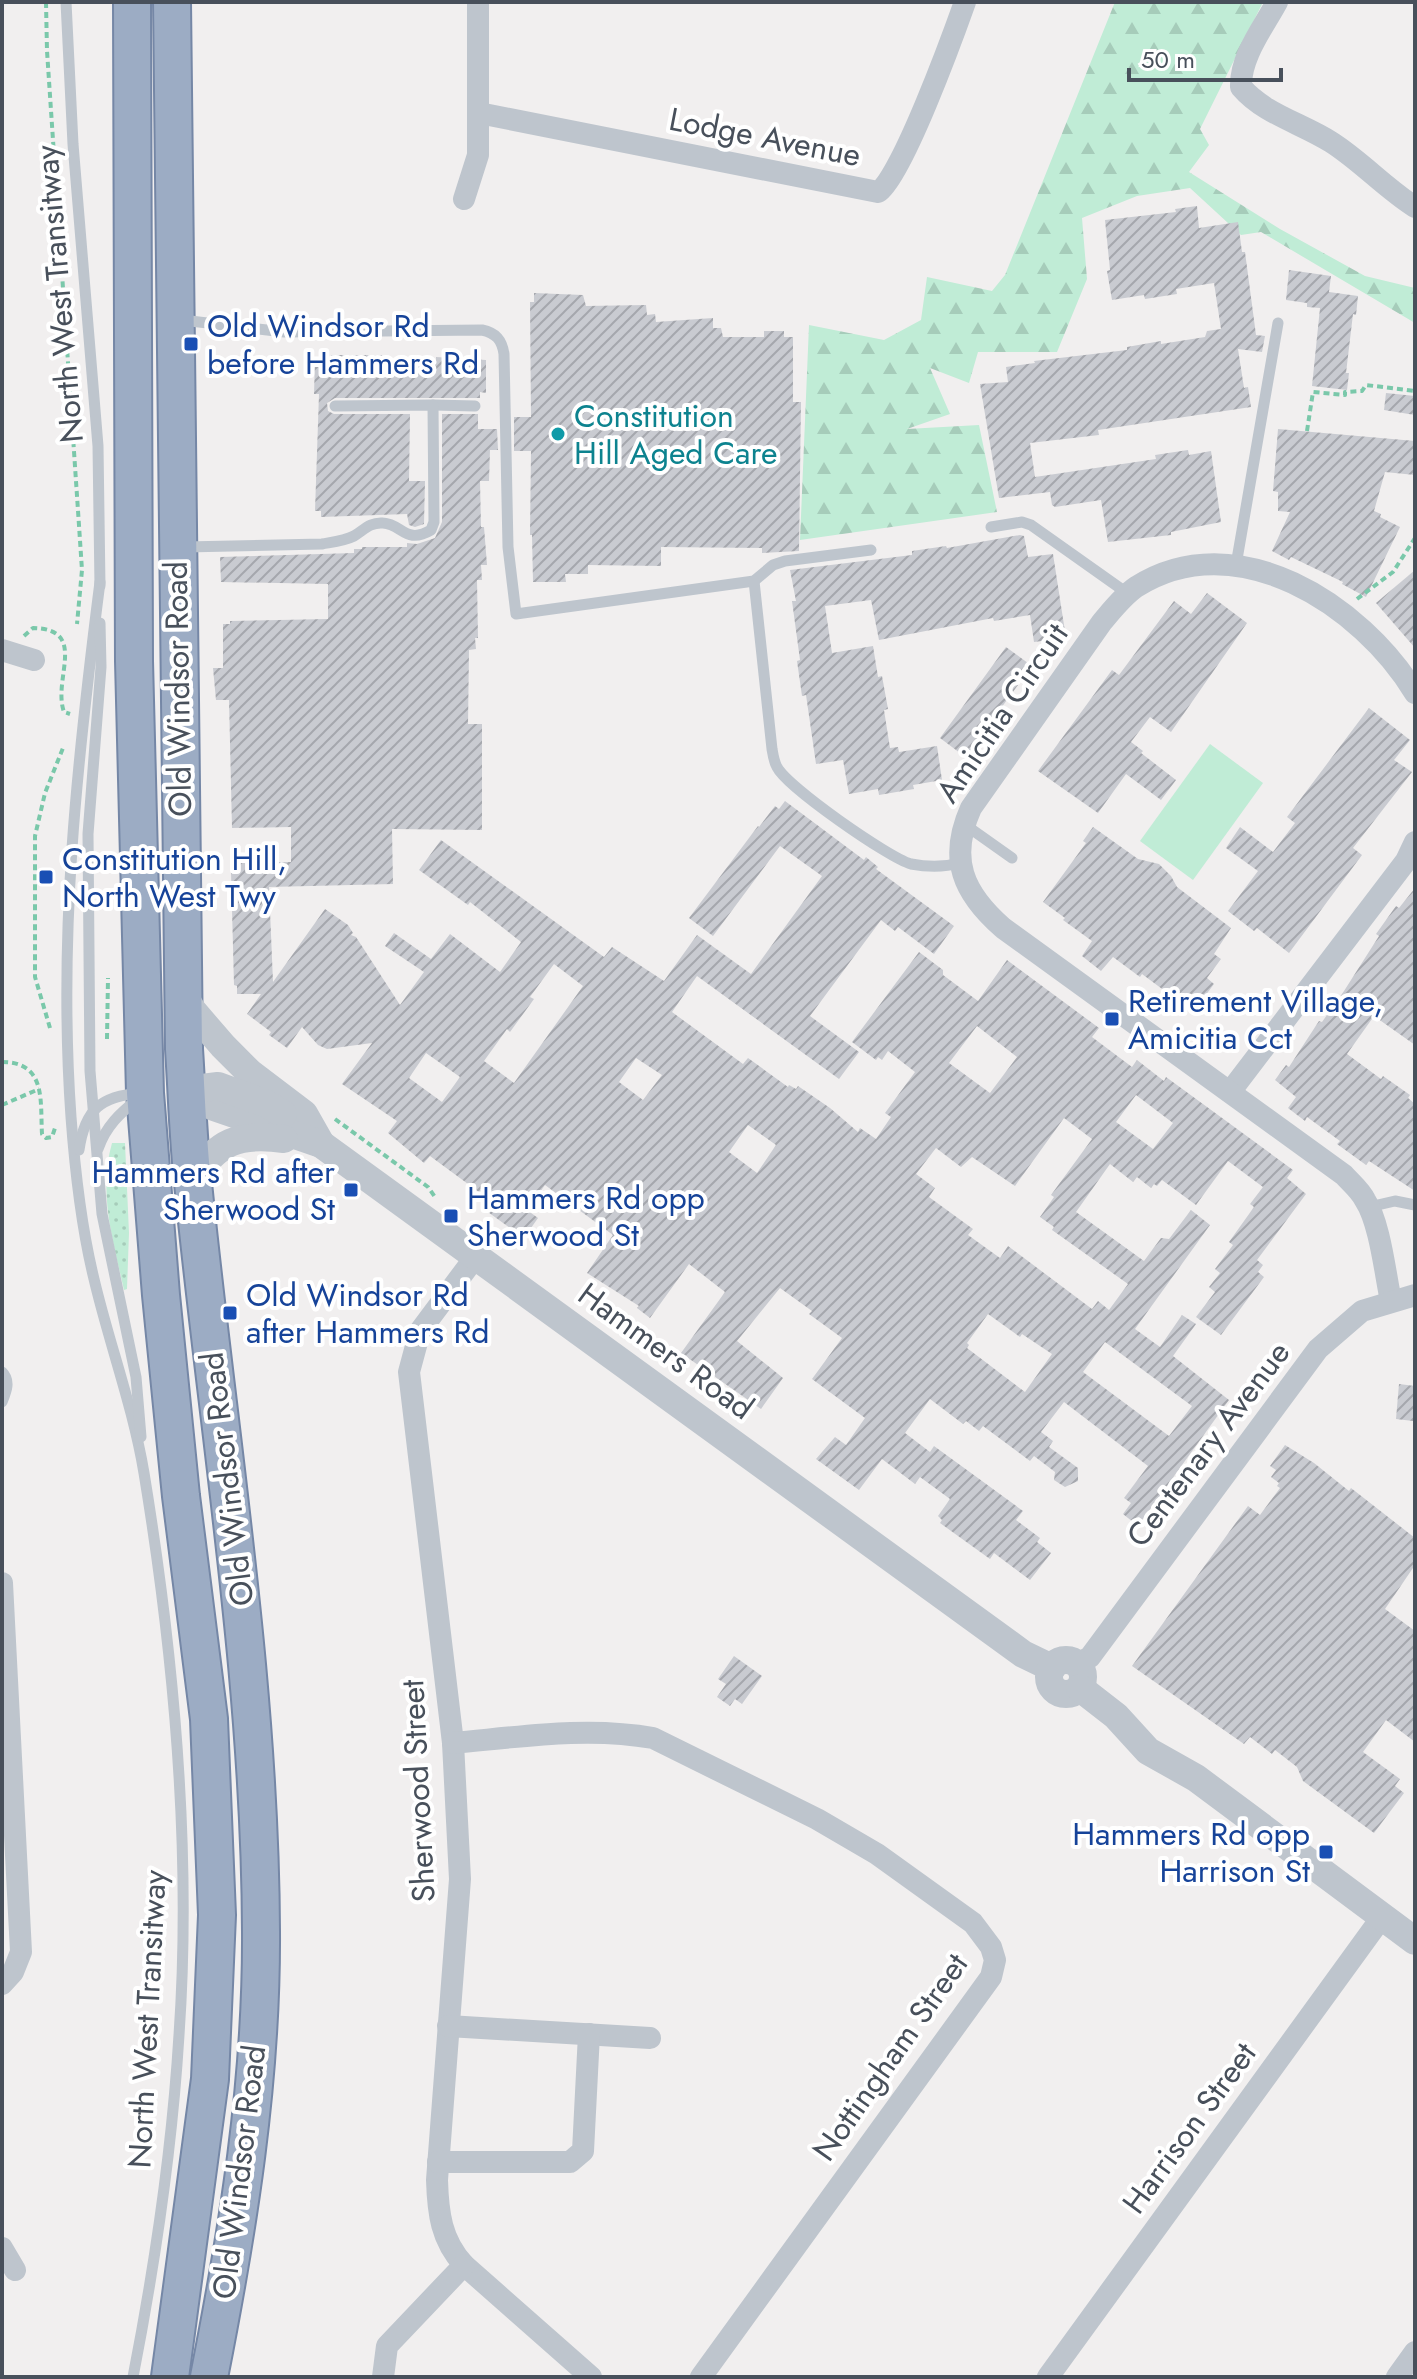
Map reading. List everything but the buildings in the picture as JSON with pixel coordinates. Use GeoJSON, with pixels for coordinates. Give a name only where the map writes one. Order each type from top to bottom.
{"type":"FeatureCollection","features":[{"type":"Feature","properties":{"kind":"highway","name":"Old Windsor Road"},"geometry":{"type":"LineString","coordinates":[[132,2],[134,646],[145,1093],[161,1295],[209,1719],[216,1852],[217,1915],[210,2079],[170,2377]]}},
{"type":"Feature","properties":{"kind":"highway","name":"Old Windsor Road"},"geometry":{"type":"LineString","coordinates":[[172,2],[181,990],[192,1180],[253,1715],[261,1920],[253,2116],[236,2238],[209,2377]]}},
{"type":"Feature","properties":{"kind":"highway"},"geometry":{"type":"LineString","coordinates":[[145,1093],[186,1090]]}},
{"type":"Feature","properties":{"kind":"street"},"geometry":{"type":"LineString","coordinates":[[464,199],[478,155],[478,2]]}},
{"type":"Feature","properties":{"kind":"street","name":"Lodge Avenue"},"geometry":{"type":"LineString","coordinates":[[479,113],[878,192],[884,189],[901,157],[965,2]]}},
{"type":"Feature","properties":{"kind":"street"},"geometry":{"type":"LineString","coordinates":[[1277,2],[1252,47],[1241,75],[1241,87],[1256,104],[1344,150],[1391,192],[1415,207]]}},
{"type":"Feature","properties":{"kind":"street","name":"Amicitia Circuit"},"geometry":{"type":"LineString","coordinates":[[1391,1301],[1369,1207],[1344,1175],[996,922],[973,897],[964,880],[960,838],[964,824],[985,787],[1102,622],[1127,593],[1164,572],[1217,564],[1236,565],[1287,582],[1329,603],[1383,650],[1415,693]]}},
{"type":"Feature","properties":{"kind":"street"},"geometry":{"type":"LineString","coordinates":[[2,650],[34,660]]}},
{"type":"Feature","properties":{"kind":"street"},"geometry":{"type":"LineString","coordinates":[[1230,1092],[1412,856]]}},
{"type":"Feature","properties":{"kind":"street"},"geometry":{"type":"LineString","coordinates":[[181,990],[192,1010],[223,1046],[250,1073],[304,1114],[321,1144]]}},
{"type":"Feature","properties":{"kind":"street","name":"Hammers Road"},"geometry":{"type":"LineString","coordinates":[[186,1090],[214,1107],[265,1122],[321,1144],[1023,1654],[1070,1673],[1148,1751],[1196,1778],[1415,1941]]}},
{"type":"Feature","properties":{"kind":"street"},"geometry":{"type":"LineString","coordinates":[[192,1180],[208,1157],[239,1138],[259,1136],[321,1144]]}},
{"type":"Feature","properties":{"kind":"street","name":"Sherwood Street"},"geometry":{"type":"LineString","coordinates":[[476,1256],[420,1331],[409,1372],[453,1743],[460,1879],[438,2162],[438,2215],[451,2248],[464,2265],[591,2377]]}},
{"type":"Feature","properties":{"kind":"street","name":"Centenary Avenue"},"geometry":{"type":"LineString","coordinates":[[1070,1673],[1090,1657],[1318,1349],[1362,1311],[1415,1295]]}},
{"type":"Feature","properties":{"kind":"street"},"geometry":{"type":"LineString","coordinates":[[2,1583],[21,1952],[13,1972],[2,1984]]}},
{"type":"Feature","properties":{"kind":"street","name":"Nottingham Street"},"geometry":{"type":"LineString","coordinates":[[453,1743],[594,1732],[653,1738],[847,1834],[973,1923],[991,1947],[995,1960],[991,1977],[701,2377]]}},
{"type":"Feature","properties":{"kind":"street","name":"Harrison Street"},"geometry":{"type":"LineString","coordinates":[[1048,2377],[1382,1917]]}},
{"type":"Feature","properties":{"kind":"street"},"geometry":{"type":"LineString","coordinates":[[448,2026],[650,2038]]}},
{"type":"Feature","properties":{"kind":"street"},"geometry":{"type":"LineString","coordinates":[[438,2162],[570,2162],[583,2151],[589,2034]]}},
{"type":"Feature","properties":{"kind":"street"},"geometry":{"type":"LineString","coordinates":[[2,2248],[15,2270]]}},
{"type":"Feature","properties":{"kind":"street"},"geometry":{"type":"LineString","coordinates":[[383,2377],[387,2346],[464,2265]]}},
{"type":"Feature","properties":{"kind":"street"},"geometry":{"type":"LineString","coordinates":[[1397,2377],[1415,2352]]}},
{"type":"Feature","properties":{"kind":"lane","name":"North West Transitway"},"geometry":{"type":"LineString","coordinates":[[66,2],[73,144],[98,432],[101,667],[88,834],[90,1071],[102,1214],[136,1377],[143,1470],[169,1662],[182,1859],[179,2031],[166,2173],[134,2373]]}},
{"type":"Feature","properties":{"kind":"lane"},"geometry":{"type":"LineString","coordinates":[[174,319],[284,332],[482,330],[494,334],[502,344],[504,354],[508,547],[516,614],[754,581],[773,565],[785,561],[871,550]]}},
{"type":"Feature","properties":{"kind":"lane"},"geometry":{"type":"LineString","coordinates":[[1236,565],[1278,323]]}},
{"type":"Feature","properties":{"kind":"lane"},"geometry":{"type":"LineString","coordinates":[[176,547],[322,544],[341,541],[370,525],[386,523],[406,534],[426,533],[434,522],[433,405]]}},
{"type":"Feature","properties":{"kind":"lane"},"geometry":{"type":"LineString","coordinates":[[335,406],[475,406]]}},
{"type":"Feature","properties":{"kind":"lane"},"geometry":{"type":"LineString","coordinates":[[991,527],[1022,522],[1031,525],[1127,593]]}},
{"type":"Feature","properties":{"kind":"lane"},"geometry":{"type":"LineString","coordinates":[[754,581],[772,749],[777,768],[805,795],[909,863],[941,867],[960,863]]}},
{"type":"Feature","properties":{"kind":"lane","name":"North West Transitway"},"geometry":{"type":"LineString","coordinates":[[100,582],[69,862],[66,978],[71,1117],[93,1277],[143,1470]]}},
{"type":"Feature","properties":{"kind":"lane"},"geometry":{"type":"LineString","coordinates":[[964,824],[1012,858]]}},
{"type":"Feature","properties":{"kind":"lane"},"geometry":{"type":"LineString","coordinates":[[93,1110],[116,1096],[145,1093]]}},
{"type":"Feature","properties":{"kind":"lane"},"geometry":{"type":"LineString","coordinates":[[97,1155],[107,1128],[145,1093]]}},
{"type":"Feature","properties":{"kind":"lane","name":"North West Transitway"},"geometry":{"type":"LineString","coordinates":[[77,1175],[81,1138],[93,1110]]}},
{"type":"Feature","properties":{"kind":"lane"},"geometry":{"type":"LineString","coordinates":[[1369,1207],[1395,1201],[1415,1205]]}},
{"type":"Feature","properties":{"kind":"lane"},"geometry":{"type":"LineString","coordinates":[[2,1372],[7,1387],[2,1402]]}},
{"type":"Feature","properties":{"kind":"path"},"geometry":{"type":"LineString","coordinates":[[46,2],[82,570],[77,627]]}},
{"type":"Feature","properties":{"kind":"path"},"geometry":{"type":"LineString","coordinates":[[1307,431],[1313,392],[1345,395],[1345,392],[1362,391],[1366,385],[1415,391]]}},
{"type":"Feature","properties":{"kind":"path"},"geometry":{"type":"LineString","coordinates":[[1357,599],[1393,572],[1415,538]]}},
{"type":"Feature","properties":{"kind":"path"},"geometry":{"type":"LineString","coordinates":[[68,727],[71,700]]}},
{"type":"Feature","properties":{"kind":"path"},"geometry":{"type":"LineString","coordinates":[[53,1039],[35,977],[35,836],[45,793],[66,741]]}},
{"type":"Feature","properties":{"kind":"path"},"geometry":{"type":"LineString","coordinates":[[107,1042],[108,978]]}},
{"type":"Feature","properties":{"kind":"path"},"geometry":{"type":"LineString","coordinates":[[2,1062],[22,1065],[32,1071],[39,1089],[42,1134],[46,1138],[52,1137],[56,1131],[55,1122]]}},
{"type":"Feature","properties":{"kind":"path"},"geometry":{"type":"LineString","coordinates":[[2,1105],[39,1089]]}},
{"type":"Feature","properties":{"kind":"green space"},"geometry":{"type":"Polygon","coordinates":[[[1115,2],[1263,2],[1200,129],[1209,145],[1189,172],[1280,229],[1365,276],[1415,288],[1415,323],[1261,232],[1241,235],[1190,188],[1137,196],[1082,218],[1087,279],[1057,352],[978,352],[969,383],[930,368],[950,414],[907,429],[979,425],[997,512],[800,540],[809,325],[884,340],[921,320],[927,277],[992,291],[1005,275],[1115,2]]]}},
{"type":"Feature","properties":{"kind":"green space"},"geometry":{"type":"Polygon","coordinates":[[[1210,744],[1263,783],[1193,880],[1140,841],[1210,744]]]}},
{"type":"Feature","properties":{"kind":"green space"},"geometry":{"type":"Polygon","coordinates":[[[112,1143],[125,1143],[129,1233],[127,1289],[124,1290],[107,1198],[106,1180],[112,1143]]]}},
{"type":"Feature","properties":{"kind":"place","name":"Old Windsor Rd before Hammers Rd"},"geometry":{"type":"Point","coordinates":[191,344]}},
{"type":"Feature","properties":{"kind":"place","name":"Constitution Hill Aged Care"},"geometry":{"type":"Point","coordinates":[558,434]}},
{"type":"Feature","properties":{"kind":"place","name":"Constitution Hill, North West Twy"},"geometry":{"type":"Point","coordinates":[46,877]}},
{"type":"Feature","properties":{"kind":"place","name":"Retirement Village, Amicitia Cct"},"geometry":{"type":"Point","coordinates":[1112,1019]}},
{"type":"Feature","properties":{"kind":"place","name":"Hammers Rd after Sherwood St"},"geometry":{"type":"Point","coordinates":[351,1190]}},
{"type":"Feature","properties":{"kind":"place","name":"Hammers Rd opp Sherwood St"},"geometry":{"type":"Point","coordinates":[451,1216]}},
{"type":"Feature","properties":{"kind":"place","name":"Old Windsor Rd after Hammers Rd"},"geometry":{"type":"Point","coordinates":[230,1313]}},
{"type":"Feature","properties":{"kind":"place","name":"Hammers Rd opp Harrison St"},"geometry":{"type":"Point","coordinates":[1326,1852]}}]}
